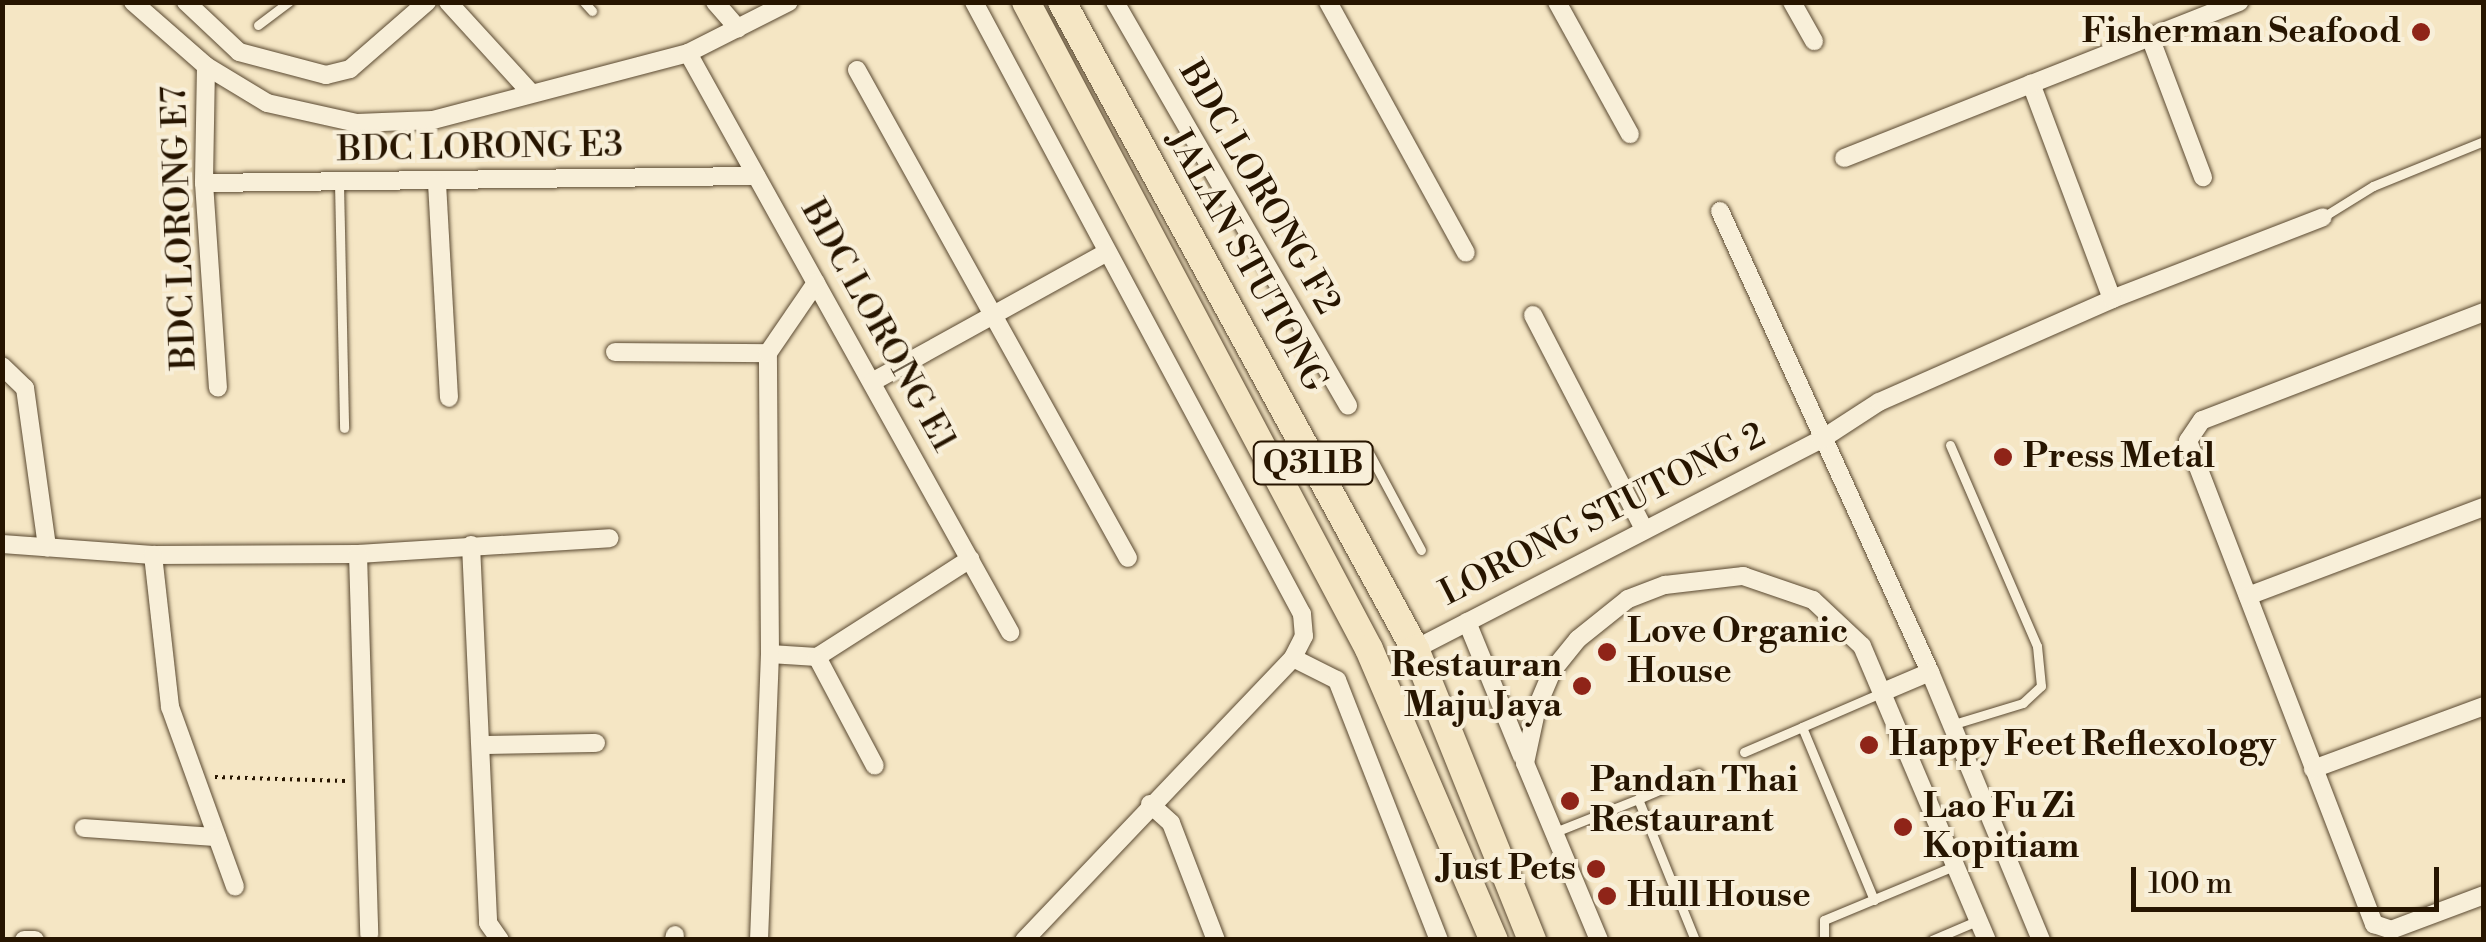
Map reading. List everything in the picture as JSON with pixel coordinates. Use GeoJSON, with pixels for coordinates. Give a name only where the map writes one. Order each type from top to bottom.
{"type":"FeatureCollection","features":[{"type":"Feature","properties":{"kind":"main road","name":"JALAN STUTONG"},"geometry":{"type":"LineString","coordinates":[[1026,2],[1369,649],[1494,940]]}},
{"type":"Feature","properties":{"kind":"main road","name":"JALAN STUTONG"},"geometry":{"type":"LineString","coordinates":[[1062,2],[1415,649],[1532,940]]}},
{"type":"Feature","properties":{"kind":"main road"},"geometry":{"type":"LineString","coordinates":[[1469,786],[1487,856],[1523,940]]}},
{"type":"Feature","properties":{"kind":"main road"},"geometry":{"type":"LineString","coordinates":[[1471,881],[1482,940]]}},
{"type":"Feature","properties":{"kind":"street"},"geometry":{"type":"LineString","coordinates":[[133,2],[206,66],[291,114],[357,123],[433,120],[688,53],[788,2]]}},
{"type":"Feature","properties":{"kind":"street"},"geometry":{"type":"LineString","coordinates":[[186,2],[239,52],[326,74],[350,69],[427,2]]}},
{"type":"Feature","properties":{"kind":"street"},"geometry":{"type":"LineString","coordinates":[[448,2],[531,92]]}},
{"type":"Feature","properties":{"kind":"street"},"geometry":{"type":"LineString","coordinates":[[716,2],[738,28]]}},
{"type":"Feature","properties":{"kind":"street"},"geometry":{"type":"LineString","coordinates":[[974,2],[1302,614],[1304,636],[1293,658],[1024,940]]}},
{"type":"Feature","properties":{"kind":"street","name":"BDC LORONG F2"},"geometry":{"type":"LineString","coordinates":[[1115,2],[1348,406]]}},
{"type":"Feature","properties":{"kind":"street"},"geometry":{"type":"LineString","coordinates":[[1328,2],[1466,253]]}},
{"type":"Feature","properties":{"kind":"street"},"geometry":{"type":"LineString","coordinates":[[1557,2],[1630,134]]}},
{"type":"Feature","properties":{"kind":"street"},"geometry":{"type":"LineString","coordinates":[[1792,2],[1814,42]]}},
{"type":"Feature","properties":{"kind":"street"},"geometry":{"type":"LineString","coordinates":[[1844,158],[2239,2]]}},
{"type":"Feature","properties":{"kind":"street"},"geometry":{"type":"LineString","coordinates":[[2150,37],[2203,177]]}},
{"type":"Feature","properties":{"kind":"street","name":"BDC LORONG E1"},"geometry":{"type":"LineString","coordinates":[[688,53],[1010,632]]}},
{"type":"Feature","properties":{"kind":"street","name":"BDC LORONG E7"},"geometry":{"type":"LineString","coordinates":[[206,66],[204,183],[218,388]]}},
{"type":"Feature","properties":{"kind":"street"},"geometry":{"type":"LineString","coordinates":[[857,70],[1128,558]]}},
{"type":"Feature","properties":{"kind":"street"},"geometry":{"type":"LineString","coordinates":[[2031,84],[2112,299]]}},
{"type":"Feature","properties":{"kind":"street","name":"BDC LORONG E3"},"geometry":{"type":"LineString","coordinates":[[204,183],[756,176]]}},
{"type":"Feature","properties":{"kind":"street"},"geometry":{"type":"LineString","coordinates":[[437,183],[450,398]]}},
{"type":"Feature","properties":{"kind":"street"},"geometry":{"type":"LineString","coordinates":[[1720,211],[1930,672],[2041,940]]}},
{"type":"Feature","properties":{"kind":"street","name":"LORONG STUTONG 2"},"geometry":{"type":"LineString","coordinates":[[1415,649],[1822,438],[1879,402],[2112,299],[2323,217]]}},
{"type":"Feature","properties":{"kind":"street"},"geometry":{"type":"LineString","coordinates":[[872,382],[1106,253]]}},
{"type":"Feature","properties":{"kind":"street"},"geometry":{"type":"LineString","coordinates":[[759,940],[770,654],[768,353],[816,283]]}},
{"type":"Feature","properties":{"kind":"street"},"geometry":{"type":"LineString","coordinates":[[2484,312],[2193,428],[2188,452],[2248,596],[2366,912],[2383,932],[2484,895]]}},
{"type":"Feature","properties":{"kind":"street"},"geometry":{"type":"LineString","coordinates":[[1533,316],[1644,530]]}},
{"type":"Feature","properties":{"kind":"street"},"geometry":{"type":"LineString","coordinates":[[615,352],[768,353]]}},
{"type":"Feature","properties":{"kind":"street"},"geometry":{"type":"LineString","coordinates":[[2,366],[25,388],[47,547]]}},
{"type":"Feature","properties":{"kind":"street"},"geometry":{"type":"LineString","coordinates":[[2248,596],[2484,507]]}},
{"type":"Feature","properties":{"kind":"street"},"geometry":{"type":"LineString","coordinates":[[2,544],[152,555],[358,554],[608,538]]}},
{"type":"Feature","properties":{"kind":"street"},"geometry":{"type":"LineString","coordinates":[[470,545],[488,923],[500,940]]}},
{"type":"Feature","properties":{"kind":"street"},"geometry":{"type":"LineString","coordinates":[[358,554],[369,935]]}},
{"type":"Feature","properties":{"kind":"street"},"geometry":{"type":"LineString","coordinates":[[152,555],[170,707],[235,888]]}},
{"type":"Feature","properties":{"kind":"street"},"geometry":{"type":"LineString","coordinates":[[770,654],[816,656],[970,559]]}},
{"type":"Feature","properties":{"kind":"street"},"geometry":{"type":"LineString","coordinates":[[1525,763],[1526,736],[1552,672],[1598,620],[1665,585],[1743,576],[1784,585],[1843,622],[1883,692],[1987,940]]}},
{"type":"Feature","properties":{"kind":"street"},"geometry":{"type":"LineString","coordinates":[[1468,622],[1599,940]]}},
{"type":"Feature","properties":{"kind":"street"},"geometry":{"type":"LineString","coordinates":[[816,656],[875,766]]}},
{"type":"Feature","properties":{"kind":"street"},"geometry":{"type":"LineString","coordinates":[[1293,658],[1338,680],[1439,940]]}},
{"type":"Feature","properties":{"kind":"street"},"geometry":{"type":"LineString","coordinates":[[1883,692],[1930,672]]}},
{"type":"Feature","properties":{"kind":"street"},"geometry":{"type":"LineString","coordinates":[[2313,768],[2484,706]]}},
{"type":"Feature","properties":{"kind":"street"},"geometry":{"type":"LineString","coordinates":[[482,745],[596,743]]}},
{"type":"Feature","properties":{"kind":"street"},"geometry":{"type":"LineString","coordinates":[[1150,804],[1171,822],[1216,940]]}},
{"type":"Feature","properties":{"kind":"street"},"geometry":{"type":"LineString","coordinates":[[84,828],[217,836]]}},
{"type":"Feature","properties":{"kind":"street"},"geometry":{"type":"LineString","coordinates":[[24,940],[35,940]]}},
{"type":"Feature","properties":{"kind":"lane"},"geometry":{"type":"LineString","coordinates":[[258,25],[288,2]]}},
{"type":"Feature","properties":{"kind":"lane"},"geometry":{"type":"LineString","coordinates":[[2323,217],[2373,186],[2484,141]]}},
{"type":"Feature","properties":{"kind":"lane"},"geometry":{"type":"LineString","coordinates":[[340,183],[344,428]]}},
{"type":"Feature","properties":{"kind":"lane"},"geometry":{"type":"LineString","coordinates":[[1950,445],[2036,646],[2041,686],[2023,703],[1952,725]]}},
{"type":"Feature","properties":{"kind":"lane"},"geometry":{"type":"LineString","coordinates":[[1315,466],[1359,450],[1369,453],[1422,550]]}},
{"type":"Feature","properties":{"kind":"lane"},"geometry":{"type":"LineString","coordinates":[[1744,752],[1883,692]]}},
{"type":"Feature","properties":{"kind":"lane"},"geometry":{"type":"LineString","coordinates":[[1802,727],[1874,900]]}},
{"type":"Feature","properties":{"kind":"lane"},"geometry":{"type":"LineString","coordinates":[[1555,832],[1699,774]]}},
{"type":"Feature","properties":{"kind":"lane"},"geometry":{"type":"LineString","coordinates":[[1638,799],[1694,940]]}},
{"type":"Feature","properties":{"kind":"lane"},"geometry":{"type":"LineString","coordinates":[[1824,940],[1824,920],[1956,865]]}},
{"type":"Feature","properties":{"kind":"lane"},"geometry":{"type":"LineString","coordinates":[[1932,940],[1979,920]]}},
{"type":"Feature","properties":{"kind":"path"},"geometry":{"type":"LineString","coordinates":[[196,777],[365,782]]}},
{"type":"Feature","properties":{"kind":"place","name":"Fisherman Seafood"},"geometry":{"type":"Point","coordinates":[2421,32]}},
{"type":"Feature","properties":{"kind":"place","name":"Press Metal"},"geometry":{"type":"Point","coordinates":[2003,457]}},
{"type":"Feature","properties":{"kind":"place","name":"Love Organic House"},"geometry":{"type":"Point","coordinates":[1607,652]}},
{"type":"Feature","properties":{"kind":"place","name":"Restauran Maju Jaya"},"geometry":{"type":"Point","coordinates":[1582,686]}},
{"type":"Feature","properties":{"kind":"place","name":"Happy Feet Reflexology"},"geometry":{"type":"Point","coordinates":[1869,745]}},
{"type":"Feature","properties":{"kind":"place","name":"Pandan Thai Restaurant"},"geometry":{"type":"Point","coordinates":[1570,801]}},
{"type":"Feature","properties":{"kind":"place","name":"Lao Fu Zi Kopitiam"},"geometry":{"type":"Point","coordinates":[1903,827]}},
{"type":"Feature","properties":{"kind":"place","name":"Just Pets"},"geometry":{"type":"Point","coordinates":[1596,869]}},
{"type":"Feature","properties":{"kind":"place","name":"Hull House"},"geometry":{"type":"Point","coordinates":[1607,896]}}]}
